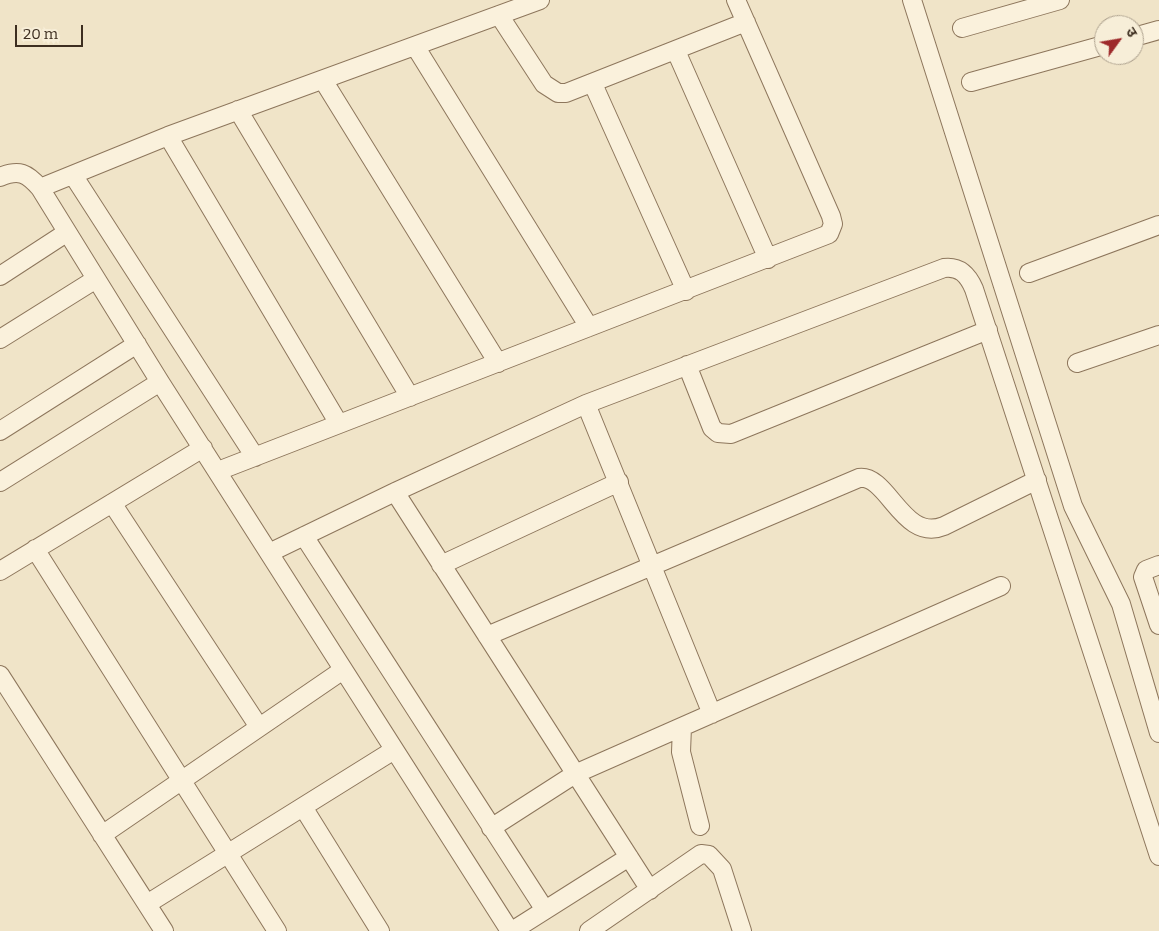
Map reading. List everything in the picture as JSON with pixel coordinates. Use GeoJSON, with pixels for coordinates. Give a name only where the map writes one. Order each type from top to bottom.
{"type":"FeatureCollection","features":[{"type":"Feature","properties":{"kind":"street"},"geometry":{"type":"LineString","coordinates":[[40,188],[168,136],[540,0]]}},
{"type":"Feature","properties":{"kind":"street"},"geometry":{"type":"LineString","coordinates":[[218,472],[829,234],[833,224],[736,0]]}},
{"type":"Feature","properties":{"kind":"street"},"geometry":{"type":"LineString","coordinates":[[912,0],[1073,506],[1121,604],[1159,733]]}},
{"type":"Feature","properties":{"kind":"street"},"geometry":{"type":"LineString","coordinates":[[962,28],[1060,0]]}},
{"type":"Feature","properties":{"kind":"street"},"geometry":{"type":"LineString","coordinates":[[499,15],[550,90],[566,93],[593,84],[746,22]]}},
{"type":"Feature","properties":{"kind":"street"},"geometry":{"type":"LineString","coordinates":[[1144,34],[1159,30]]}},
{"type":"Feature","properties":{"kind":"street"},"geometry":{"type":"LineString","coordinates":[[415,46],[589,327]]}},
{"type":"Feature","properties":{"kind":"street"},"geometry":{"type":"LineString","coordinates":[[970,82],[1094,48]]}},
{"type":"Feature","properties":{"kind":"street"},"geometry":{"type":"LineString","coordinates":[[676,50],[768,259]]}},
{"type":"Feature","properties":{"kind":"street"},"geometry":{"type":"LineString","coordinates":[[323,80],[498,363]]}},
{"type":"Feature","properties":{"kind":"street"},"geometry":{"type":"LineString","coordinates":[[593,84],[686,290]]}},
{"type":"Feature","properties":{"kind":"street"},"geometry":{"type":"LineString","coordinates":[[238,110],[410,396]]}},
{"type":"Feature","properties":{"kind":"street"},"geometry":{"type":"LineString","coordinates":[[168,136],[338,424]]}},
{"type":"Feature","properties":{"kind":"street"},"geometry":{"type":"LineString","coordinates":[[0,177],[13,172],[23,173],[40,188],[66,233],[160,382],[511,931],[629,857]]}},
{"type":"Feature","properties":{"kind":"street"},"geometry":{"type":"LineString","coordinates":[[73,175],[255,457]]}},
{"type":"Feature","properties":{"kind":"street"},"geometry":{"type":"LineString","coordinates":[[1029,273],[1159,225]]}},
{"type":"Feature","properties":{"kind":"street"},"geometry":{"type":"LineString","coordinates":[[0,276],[66,233]]}},
{"type":"Feature","properties":{"kind":"street"},"geometry":{"type":"LineString","coordinates":[[269,553],[395,492],[586,404],[944,268],[952,267],[960,270],[971,281],[1159,856]]}},
{"type":"Feature","properties":{"kind":"street"},"geometry":{"type":"LineString","coordinates":[[0,339],[96,279]]}},
{"type":"Feature","properties":{"kind":"street"},"geometry":{"type":"LineString","coordinates":[[686,366],[712,428],[718,432],[731,434],[988,330]]}},
{"type":"Feature","properties":{"kind":"street"},"geometry":{"type":"LineString","coordinates":[[1077,364],[1159,335]]}},
{"type":"Feature","properties":{"kind":"street"},"geometry":{"type":"LineString","coordinates":[[0,431],[137,344]]}},
{"type":"Feature","properties":{"kind":"street"},"geometry":{"type":"LineString","coordinates":[[0,482],[160,382]]}},
{"type":"Feature","properties":{"kind":"street"},"geometry":{"type":"LineString","coordinates":[[586,404],[712,714]]}},
{"type":"Feature","properties":{"kind":"street"},"geometry":{"type":"LineString","coordinates":[[0,571],[203,448]]}},
{"type":"Feature","properties":{"kind":"street"},"geometry":{"type":"LineString","coordinates":[[487,636],[859,478],[871,480],[915,524],[932,530],[944,526],[1036,480]]}},
{"type":"Feature","properties":{"kind":"street"},"geometry":{"type":"LineString","coordinates":[[441,565],[619,482]]}},
{"type":"Feature","properties":{"kind":"street"},"geometry":{"type":"LineString","coordinates":[[395,492],[650,890]]}},
{"type":"Feature","properties":{"kind":"street"},"geometry":{"type":"LineString","coordinates":[[112,503],[259,727]]}},
{"type":"Feature","properties":{"kind":"street"},"geometry":{"type":"LineString","coordinates":[[304,536],[545,910]]}},
{"type":"Feature","properties":{"kind":"street"},"geometry":{"type":"LineString","coordinates":[[35,549],[277,931]]}},
{"type":"Feature","properties":{"kind":"street"},"geometry":{"type":"LineString","coordinates":[[1159,565],[1146,570],[1144,577],[1159,625]]}},
{"type":"Feature","properties":{"kind":"street"},"geometry":{"type":"LineString","coordinates":[[491,828],[575,774],[1001,586]]}},
{"type":"Feature","properties":{"kind":"street"},"geometry":{"type":"LineString","coordinates":[[102,835],[343,670]]}},
{"type":"Feature","properties":{"kind":"street"},"geometry":{"type":"LineString","coordinates":[[0,675],[164,931]]}},
{"type":"Feature","properties":{"kind":"street"},"geometry":{"type":"LineString","coordinates":[[682,727],[680,752],[700,826]]}},
{"type":"Feature","properties":{"kind":"street"},"geometry":{"type":"LineString","coordinates":[[147,904],[394,750]]}},
{"type":"Feature","properties":{"kind":"street"},"geometry":{"type":"LineString","coordinates":[[303,807],[380,931]]}},
{"type":"Feature","properties":{"kind":"street"},"geometry":{"type":"LineString","coordinates":[[589,931],[701,854],[709,855],[722,869],[742,931]]}}]}
